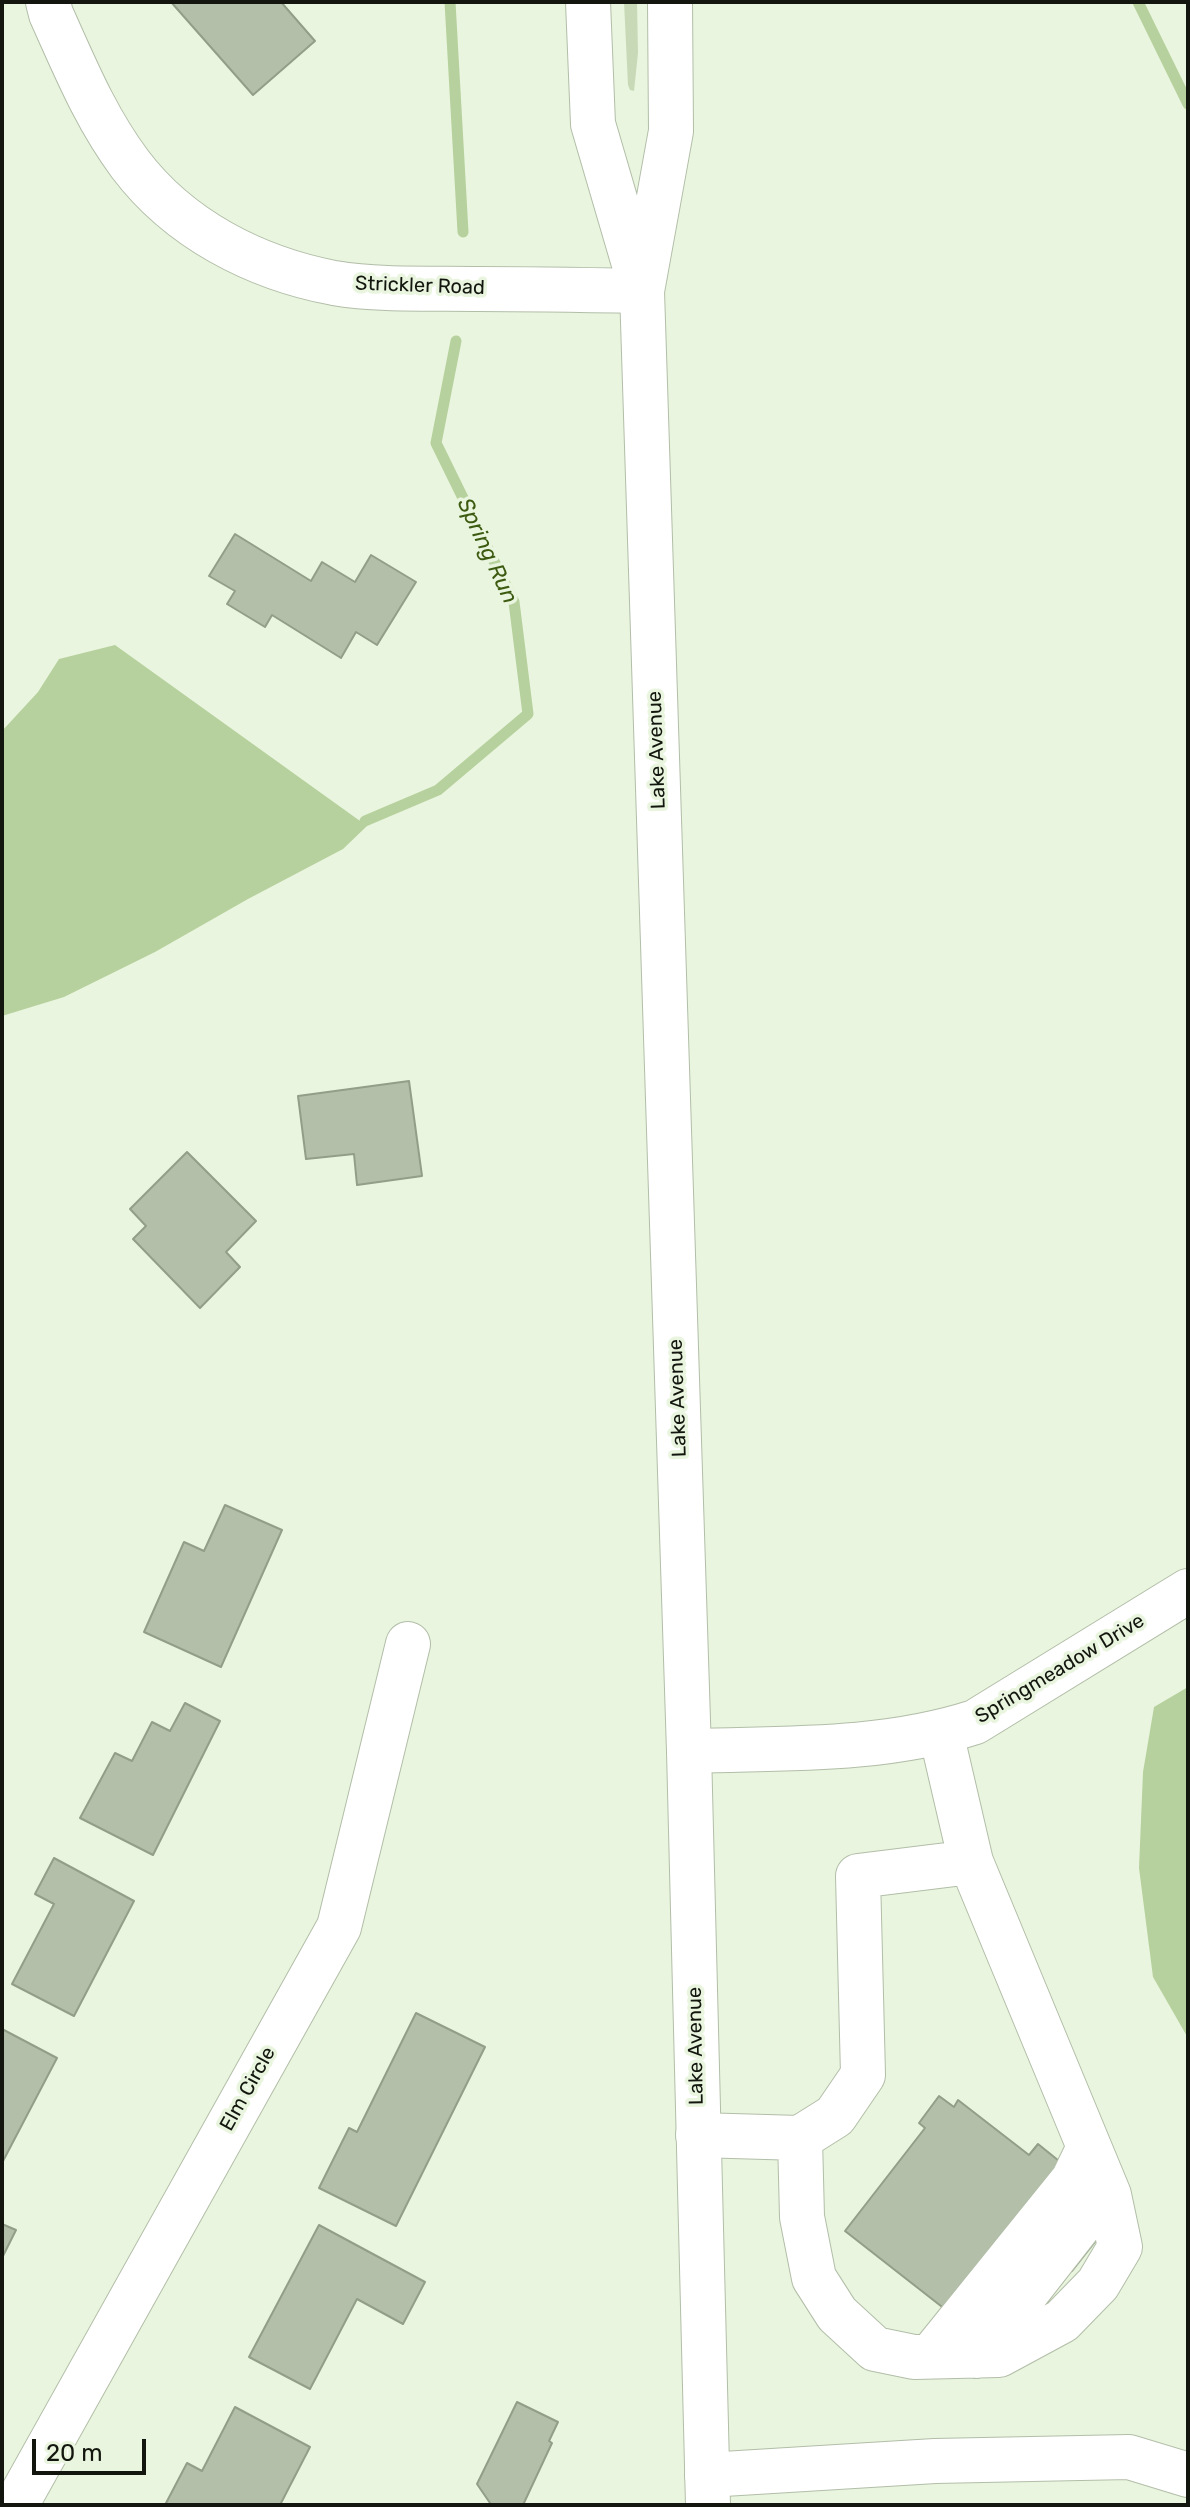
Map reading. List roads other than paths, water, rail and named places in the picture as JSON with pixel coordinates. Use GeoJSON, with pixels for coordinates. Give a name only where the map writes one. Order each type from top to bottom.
{"type":"FeatureCollection","features":[{"type":"Feature","properties":{"kind":"main road","name":"Strickler Road"},"geometry":{"type":"LineString","coordinates":[[48,2],[97,115],[131,166],[174,211],[214,240],[267,265],[334,283],[393,289],[642,291]]}},
{"type":"Feature","properties":{"kind":"main road","name":"Lake Avenue"},"geometry":{"type":"LineString","coordinates":[[588,2],[593,124],[642,291]]}},
{"type":"Feature","properties":{"kind":"main road","name":"Lake Avenue"},"geometry":{"type":"LineString","coordinates":[[670,2],[671,131],[642,291],[689,1751],[707,2490]]}},
{"type":"Feature","properties":{"kind":"main road","name":"Springmeadow Drive"},"geometry":{"type":"LineString","coordinates":[[689,1751],[853,1746],[941,1733],[975,1722],[1188,1591]]}},
{"type":"Feature","properties":{"kind":"main road","name":"Elm Circle"},"geometry":{"type":"LineString","coordinates":[[16,2505],[339,1927],[408,1644]]}},
{"type":"Feature","properties":{"kind":"main road"},"geometry":{"type":"LineString","coordinates":[[800,2138],[802,2217],[814,2278],[837,2314],[875,2349],[914,2357],[965,2356],[1062,2321],[1098,2284],[1120,2247],[1102,2180],[971,1862],[941,1733]]}},
{"type":"Feature","properties":{"kind":"main road"},"geometry":{"type":"LineString","coordinates":[[698,2135],[800,2138],[835,2116],[863,2075],[858,1876],[971,1862]]}},
{"type":"Feature","properties":{"kind":"main road"},"geometry":{"type":"LineString","coordinates":[[965,2356],[1073,2180],[1102,2180]]}},
{"type":"Feature","properties":{"kind":"main road"},"geometry":{"type":"LineString","coordinates":[[707,2490],[935,2461],[1129,2457],[1188,2475]]}},
{"type":"Feature","properties":{"kind":"waterway","name":"Spring Run"},"geometry":{"type":"LineString","coordinates":[[450,2],[463,232]]}},
{"type":"Feature","properties":{"kind":"waterway"},"geometry":{"type":"LineString","coordinates":[[1138,2],[1188,104]]}},
{"type":"Feature","properties":{"kind":"waterway","name":"Spring Run"},"geometry":{"type":"LineString","coordinates":[[365,821],[438,790],[528,714],[514,602],[436,443],[456,341]]}}]}
